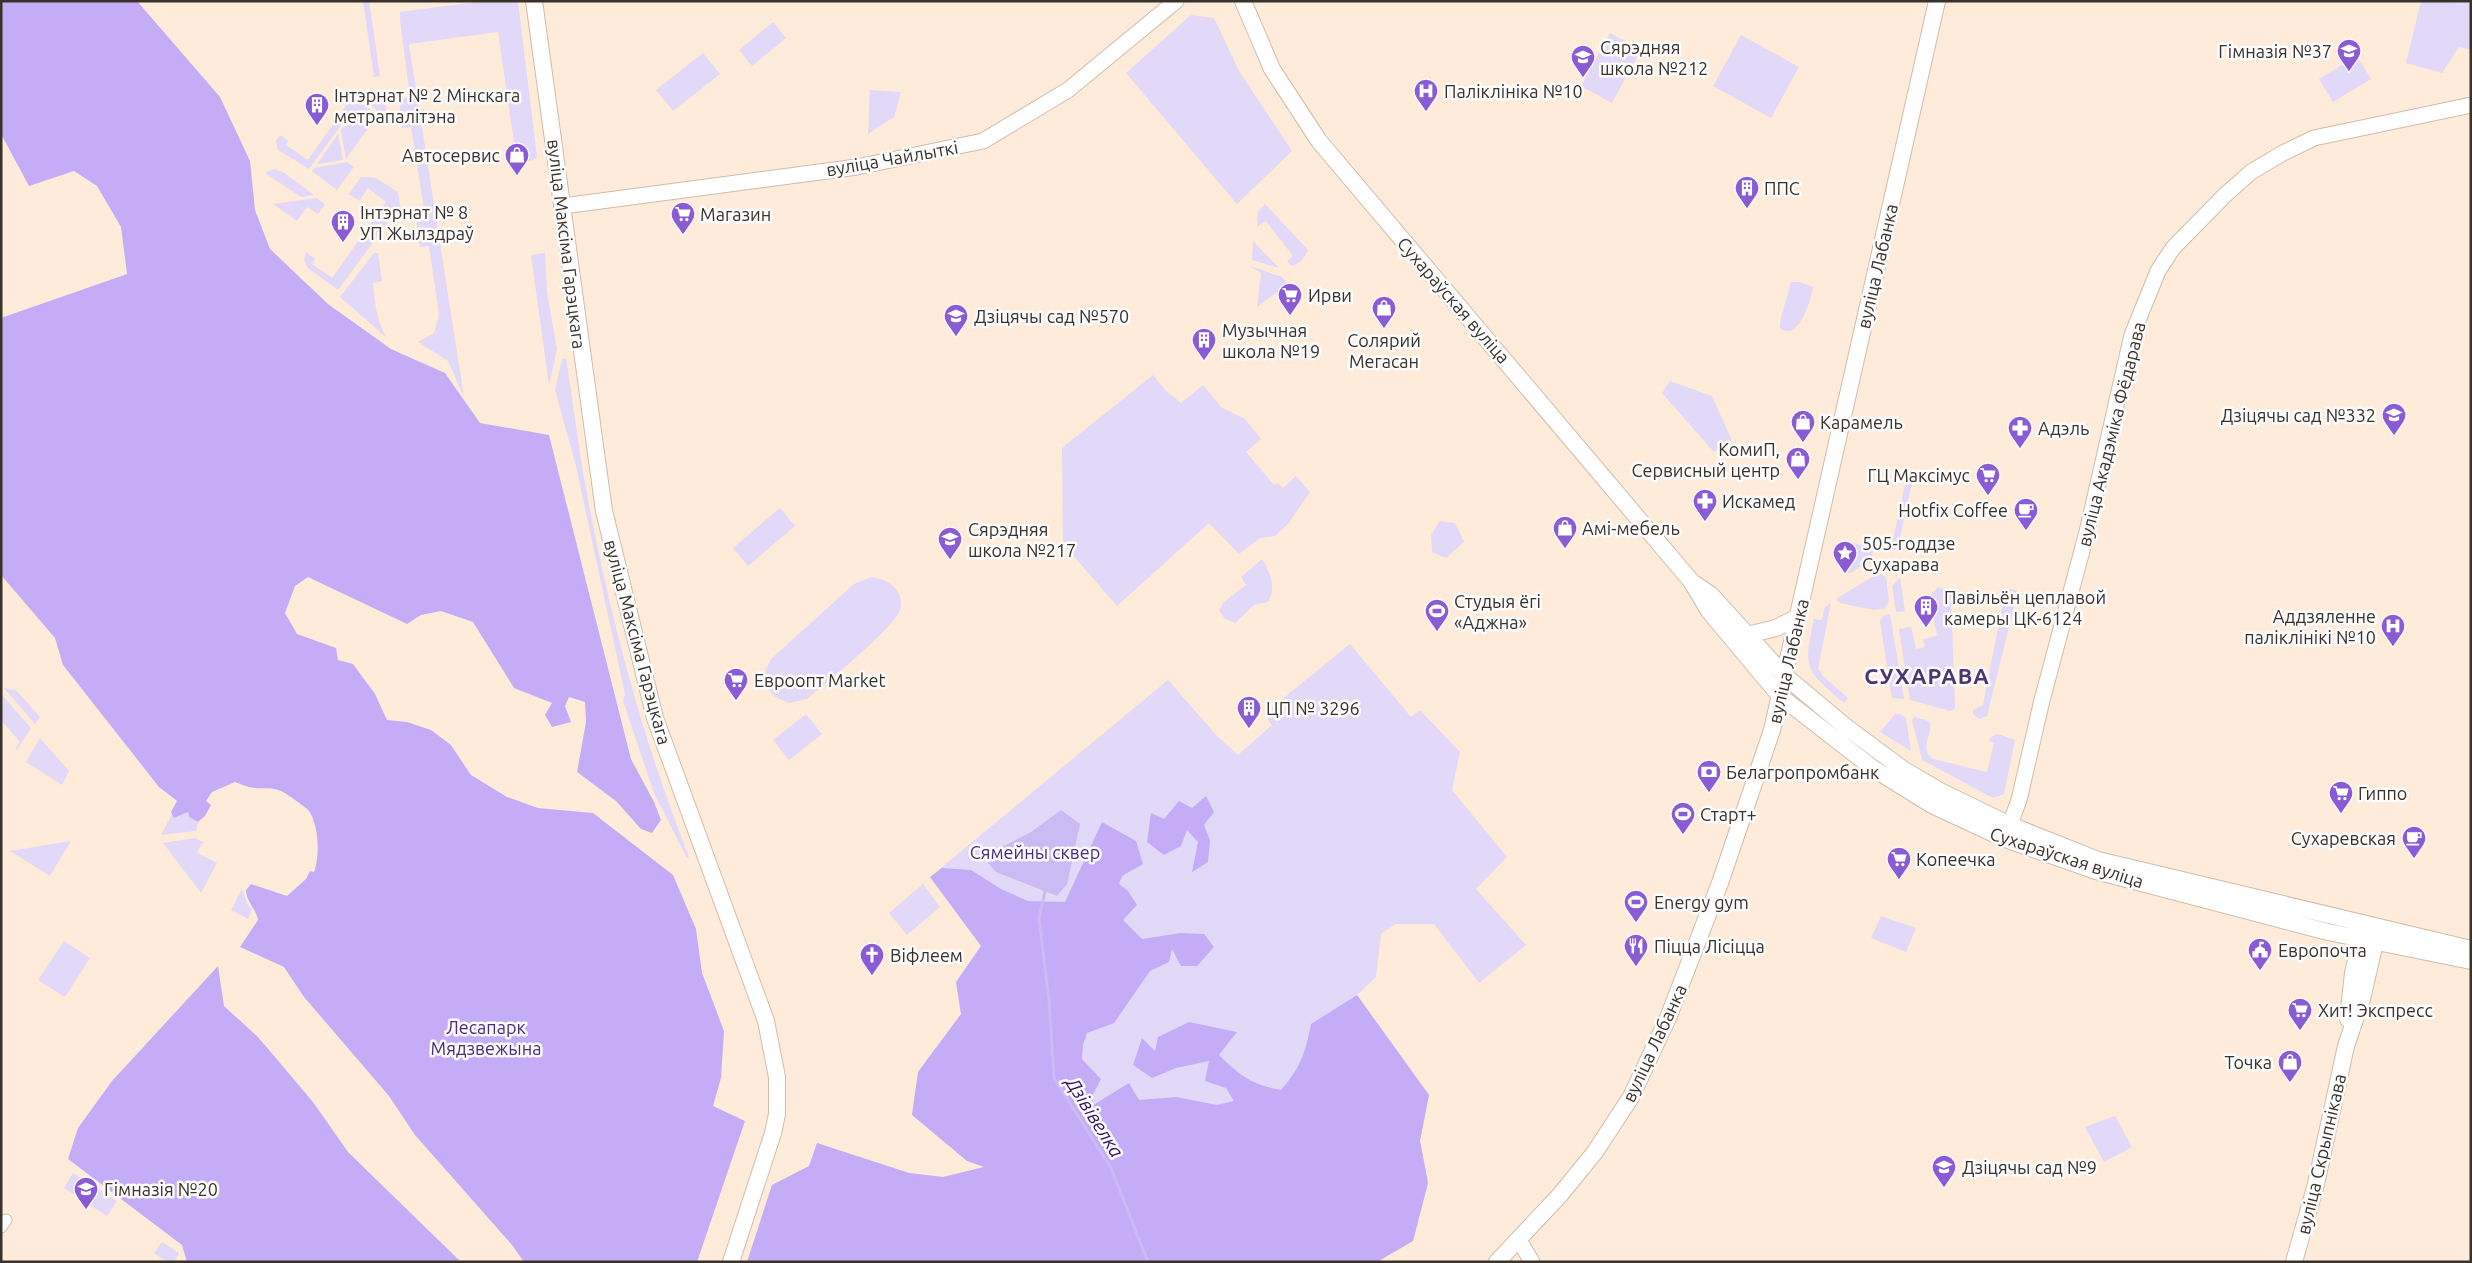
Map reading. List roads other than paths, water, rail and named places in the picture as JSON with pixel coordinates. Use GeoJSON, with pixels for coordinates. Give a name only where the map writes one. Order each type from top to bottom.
{"type":"FeatureCollection","features":[{"type":"Feature","properties":{"kind":"main road","name":"вуліца Максіма Гарэцкага"},"geometry":{"type":"LineString","coordinates":[[534,1],[604,510],[655,718],[766,1021],[777,1077],[777,1114],[773,1133],[731,1262]]}},
{"type":"Feature","properties":{"kind":"main road","name":"Сухараўская вуліца"},"geometry":{"type":"LineString","coordinates":[[1243,1],[1272,70],[1319,141],[1691,581],[1709,611],[1780,696],[1874,769],[1932,805],[2008,832],[2098,860],[2471,949]]}},
{"type":"Feature","properties":{"kind":"main road","name":"вуліца Лабанка"},"geometry":{"type":"LineString","coordinates":[[1497,1262],[1560,1195],[1595,1152],[1631,1097],[1668,1018],[1703,928],[1772,730],[1936,1]]}},
{"type":"Feature","properties":{"kind":"main road","name":"Сухараўская вуліца"},"geometry":{"type":"LineString","coordinates":[[1691,581],[1711,595],[1785,676],[1846,727],[1904,770],[2008,832],[2096,871],[2368,942],[2471,961]]}},
{"type":"Feature","properties":{"kind":"main road"},"geometry":{"type":"LineString","coordinates":[[1747,635],[1776,628],[1798,617]]}},
{"type":"Feature","properties":{"kind":"main road"},"geometry":{"type":"LineString","coordinates":[[1772,730],[1787,719],[1795,717],[1811,720]]}},
{"type":"Feature","properties":{"kind":"main road","name":"вуліца Скрыпнікава"},"geometry":{"type":"LineString","coordinates":[[2294,1262],[2316,1184],[2346,1046],[2353,973],[2368,942],[2371,925]]}},
{"type":"Feature","properties":{"kind":"street","name":"вуліца Чайлыткі"},"geometry":{"type":"LineString","coordinates":[[563,206],[857,167],[983,141],[1068,90],[1176,1]]}},
{"type":"Feature","properties":{"kind":"street","name":"вуліца Акадэміка Фёдарава"},"geometry":{"type":"LineString","coordinates":[[2008,832],[2019,800],[2042,700],[2087,532],[2132,335],[2158,270],[2173,248],[2224,196],[2251,172],[2283,153],[2314,138],[2471,105]]}},
{"type":"Feature","properties":{"kind":"street"},"geometry":{"type":"LineString","coordinates":[[1519,1240],[1532,1262]]}},
{"type":"Feature","properties":{"kind":"waterway","name":"Дзівівелка"},"geometry":{"type":"LineString","coordinates":[[1045,891],[1039,918],[1049,1000],[1054,1078],[1111,1168],[1148,1262]]}},
{"type":"Feature","properties":{"kind":"place","name":"Гімназія №37"},"geometry":{"type":"Point","coordinates":[2349,72]}},
{"type":"Feature","properties":{"kind":"place","name":"Сярэдняя школа №212"},"geometry":{"type":"Point","coordinates":[1583,78]}},
{"type":"Feature","properties":{"kind":"place","name":"Паліклініка №10"},"geometry":{"type":"Point","coordinates":[1426,112]}},
{"type":"Feature","properties":{"kind":"place","name":"Інтэрнат № 2 Мінскага метрапалітэна"},"geometry":{"type":"Point","coordinates":[317,126]}},
{"type":"Feature","properties":{"kind":"place","name":"Автосервис"},"geometry":{"type":"Point","coordinates":[517,176]}},
{"type":"Feature","properties":{"kind":"place","name":"ППС"},"geometry":{"type":"Point","coordinates":[1747,209]}},
{"type":"Feature","properties":{"kind":"place","name":"Магазин"},"geometry":{"type":"Point","coordinates":[683,235]}},
{"type":"Feature","properties":{"kind":"place","name":"Інтэрнат № 8 УП Жылздраў"},"geometry":{"type":"Point","coordinates":[343,243]}},
{"type":"Feature","properties":{"kind":"place","name":"Ирви"},"geometry":{"type":"Point","coordinates":[1290,316]}},
{"type":"Feature","properties":{"kind":"place","name":"Солярий Мегасан"},"geometry":{"type":"Point","coordinates":[1384,329]}},
{"type":"Feature","properties":{"kind":"place","name":"Дзіцячы сад №570"},"geometry":{"type":"Point","coordinates":[956,337]}},
{"type":"Feature","properties":{"kind":"place","name":"Музычная школа №19"},"geometry":{"type":"Point","coordinates":[1204,361]}},
{"type":"Feature","properties":{"kind":"place","name":"Дзіцячы сад №332"},"geometry":{"type":"Point","coordinates":[2394,436]}},
{"type":"Feature","properties":{"kind":"place","name":"Карамель"},"geometry":{"type":"Point","coordinates":[1803,443]}},
{"type":"Feature","properties":{"kind":"place","name":"Адэль"},"geometry":{"type":"Point","coordinates":[2020,449]}},
{"type":"Feature","properties":{"kind":"place","name":"КомиП, Сервисный центр"},"geometry":{"type":"Point","coordinates":[1798,480]}},
{"type":"Feature","properties":{"kind":"place","name":"ГЦ Максімус"},"geometry":{"type":"Point","coordinates":[1988,496]}},
{"type":"Feature","properties":{"kind":"place","name":"Искамед"},"geometry":{"type":"Point","coordinates":[1705,522]}},
{"type":"Feature","properties":{"kind":"place","name":"Hotfix Coffee"},"geometry":{"type":"Point","coordinates":[2026,531]}},
{"type":"Feature","properties":{"kind":"place","name":"Амі-мебель"},"geometry":{"type":"Point","coordinates":[1565,549]}},
{"type":"Feature","properties":{"kind":"place","name":"Сярэдняя школа №217"},"geometry":{"type":"Point","coordinates":[950,560]}},
{"type":"Feature","properties":{"kind":"place","name":"505-годдзе Сухарава"},"geometry":{"type":"Point","coordinates":[1845,574]}},
{"type":"Feature","properties":{"kind":"place","name":"Павільён цеплавой камеры ЦК-6124"},"geometry":{"type":"Point","coordinates":[1926,628]}},
{"type":"Feature","properties":{"kind":"place","name":"Студыя ёгі «Аджна»"},"geometry":{"type":"Point","coordinates":[1437,632]}},
{"type":"Feature","properties":{"kind":"place","name":"Аддзяленне паліклінікі №10"},"geometry":{"type":"Point","coordinates":[2393,647]}},
{"type":"Feature","properties":{"kind":"place","name":"Евроопт Market"},"geometry":{"type":"Point","coordinates":[736,701]}},
{"type":"Feature","properties":{"kind":"place","name":"ЦП № 3296"},"geometry":{"type":"Point","coordinates":[1249,729]}},
{"type":"Feature","properties":{"kind":"place","name":"Белагропромбанк"},"geometry":{"type":"Point","coordinates":[1709,793]}},
{"type":"Feature","properties":{"kind":"place","name":"Гиппо"},"geometry":{"type":"Point","coordinates":[2341,814]}},
{"type":"Feature","properties":{"kind":"place","name":"Старт+"},"geometry":{"type":"Point","coordinates":[1683,835]}},
{"type":"Feature","properties":{"kind":"place","name":"Сухаревская"},"geometry":{"type":"Point","coordinates":[2414,859]}},
{"type":"Feature","properties":{"kind":"place","name":"Копеечка"},"geometry":{"type":"Point","coordinates":[1899,880]}},
{"type":"Feature","properties":{"kind":"place","name":"Energy gym"},"geometry":{"type":"Point","coordinates":[1636,923]}},
{"type":"Feature","properties":{"kind":"place","name":"Піцца Лісіцца"},"geometry":{"type":"Point","coordinates":[1636,967]}},
{"type":"Feature","properties":{"kind":"place","name":"Европочта"},"geometry":{"type":"Point","coordinates":[2260,971]}},
{"type":"Feature","properties":{"kind":"place","name":"Віфлеем"},"geometry":{"type":"Point","coordinates":[872,976]}},
{"type":"Feature","properties":{"kind":"place","name":"Хит! Экспресс"},"geometry":{"type":"Point","coordinates":[2300,1031]}},
{"type":"Feature","properties":{"kind":"place","name":"Точка"},"geometry":{"type":"Point","coordinates":[2290,1083]}},
{"type":"Feature","properties":{"kind":"place","name":"Дзіцячы сад №9"},"geometry":{"type":"Point","coordinates":[1944,1188]}},
{"type":"Feature","properties":{"kind":"place","name":"Гімназія №20"},"geometry":{"type":"Point","coordinates":[86,1210]}},
{"type":"Feature","properties":{"kind":"district","name":"СУХАРАВА"},"geometry":{"type":"Point","coordinates":[1927,675]}},
{"type":"Feature","properties":{"kind":"park label","name":"Сямейны сквер"},"geometry":{"type":"Point","coordinates":[1035,852]}},
{"type":"Feature","properties":{"kind":"park label","name":"Лесапарк Мядзвежына"},"geometry":{"type":"Point","coordinates":[486,1037]}}]}
